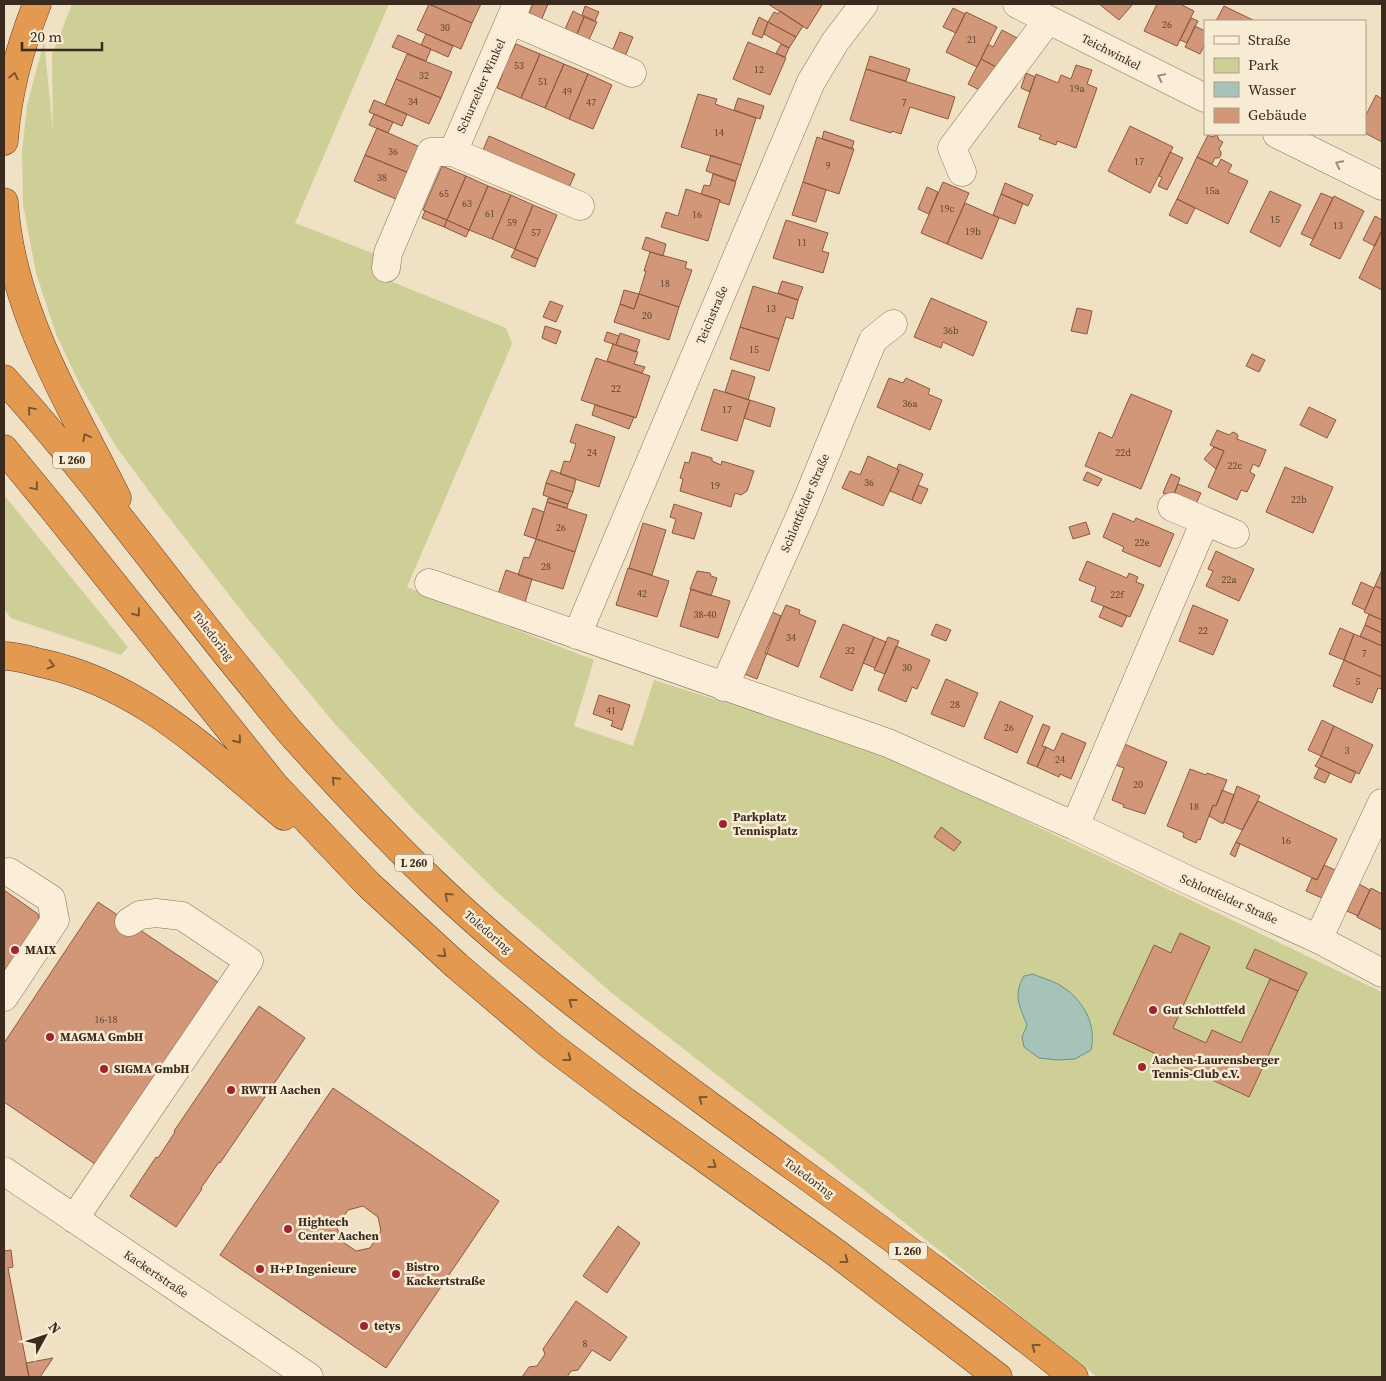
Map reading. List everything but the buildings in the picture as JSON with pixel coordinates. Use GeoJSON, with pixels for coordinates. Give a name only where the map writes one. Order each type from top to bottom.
{"type":"FeatureCollection","features":[{"type":"Feature","properties":{"kind":"highway"},"geometry":{"type":"LineString","coordinates":[[4,142],[17,62],[37,4]]}},
{"type":"Feature","properties":{"kind":"highway"},"geometry":{"type":"LineString","coordinates":[[4,202],[18,283],[36,336],[57,382],[140,543]]}},
{"type":"Feature","properties":{"kind":"highway","name":"Toledoring"},"geometry":{"type":"LineString","coordinates":[[4,379],[28,405],[140,543],[296,739],[387,837],[483,929],[610,1032],[902,1246],[1074,1377]]}},
{"type":"Feature","properties":{"kind":"highway"},"geometry":{"type":"LineString","coordinates":[[4,449],[275,786],[369,885]]}},
{"type":"Feature","properties":{"kind":"highway"},"geometry":{"type":"LineString","coordinates":[[4,656],[54,666],[98,680],[138,700],[176,725],[369,885],[457,966],[548,1044],[835,1252],[998,1377]]}},
{"type":"Feature","properties":{"kind":"street","name":"Teichstraße"},"geometry":{"type":"LineString","coordinates":[[576,636],[811,82],[835,42],[864,4]]}},
{"type":"Feature","properties":{"kind":"street","name":"Teichwinkel"},"geometry":{"type":"LineString","coordinates":[[1017,4],[1204,98]]}},
{"type":"Feature","properties":{"kind":"street","name":"Schurzelter Winkel"},"geometry":{"type":"LineString","coordinates":[[453,152],[514,12],[632,73]]}},
{"type":"Feature","properties":{"kind":"street"},"geometry":{"type":"LineString","coordinates":[[962,172],[952,148],[1048,20]]}},
{"type":"Feature","properties":{"kind":"street"},"geometry":{"type":"LineString","coordinates":[[1279,135],[1382,186]]}},
{"type":"Feature","properties":{"kind":"street"},"geometry":{"type":"LineString","coordinates":[[386,268],[388,253],[431,152],[453,152],[580,206]]}},
{"type":"Feature","properties":{"kind":"street","name":"Schlottfelder Straße"},"geometry":{"type":"LineString","coordinates":[[724,687],[805,505],[874,340],[893,324]]}},
{"type":"Feature","properties":{"kind":"street"},"geometry":{"type":"LineString","coordinates":[[1172,507],[1235,534]]}},
{"type":"Feature","properties":{"kind":"street"},"geometry":{"type":"LineString","coordinates":[[1075,826],[1205,521]]}},
{"type":"Feature","properties":{"kind":"street","name":"Schlottfelder Straße"},"geometry":{"type":"LineString","coordinates":[[430,583],[576,636],[888,743],[1075,826],[1318,939],[1382,973]]}},
{"type":"Feature","properties":{"kind":"street"},"geometry":{"type":"LineString","coordinates":[[1318,939],[1382,803]]}},
{"type":"Feature","properties":{"kind":"street"},"geometry":{"type":"LineString","coordinates":[[4,997],[55,920],[51,899],[9,872]]}},
{"type":"Feature","properties":{"kind":"street"},"geometry":{"type":"LineString","coordinates":[[74,1218],[215,998],[249,962],[182,916],[156,913],[140,915],[129,922]]}},
{"type":"Feature","properties":{"kind":"street","name":"Kackertstraße"},"geometry":{"type":"LineString","coordinates":[[4,1171],[309,1377]]}},
{"type":"Feature","properties":{"kind":"green space"},"geometry":{"type":"Polygon","coordinates":[[[72,4],[389,4],[295,223],[380,256],[373,274],[506,328],[512,344],[407,587],[594,660],[574,726],[633,746],[654,680],[882,752],[1382,992],[1382,1377],[1097,1377],[829,1162],[613,994],[497,892],[414,810],[335,724],[248,619],[160,506],[115,445],[79,383],[56,334],[36,273],[23,204],[22,151],[27,106],[44,41],[53,130],[52,55],[72,4]]]}},
{"type":"Feature","properties":{"kind":"green space"},"geometry":{"type":"Polygon","coordinates":[[[4,495],[128,647],[121,655],[11,618],[4,609],[4,495]]]}},
{"type":"Feature","properties":{"kind":"water"},"geometry":{"type":"Polygon","coordinates":[[[1033,974],[1058,984],[1081,1004],[1090,1021],[1092,1030],[1091,1050],[1075,1059],[1058,1060],[1039,1058],[1024,1047],[1022,1037],[1027,1025],[1018,995],[1024,976],[1033,974]]]}},
{"type":"Feature","properties":{"kind":"place","name":"Parkplatz Tennisplatz"},"geometry":{"type":"Point","coordinates":[723,824]}},
{"type":"Feature","properties":{"kind":"place","name":"MAIX"},"geometry":{"type":"Point","coordinates":[15,950]}},
{"type":"Feature","properties":{"kind":"place","name":"Gut Schlottfeld"},"geometry":{"type":"Point","coordinates":[1153,1010]}},
{"type":"Feature","properties":{"kind":"place","name":"MAGMA GmbH"},"geometry":{"type":"Point","coordinates":[50,1037]}},
{"type":"Feature","properties":{"kind":"place","name":"Aachen-Laurensberger Tennis-Club e.V."},"geometry":{"type":"Point","coordinates":[1142,1067]}},
{"type":"Feature","properties":{"kind":"place","name":"SIGMA GmbH"},"geometry":{"type":"Point","coordinates":[104,1069]}},
{"type":"Feature","properties":{"kind":"place","name":"RWTH Aachen"},"geometry":{"type":"Point","coordinates":[231,1090]}},
{"type":"Feature","properties":{"kind":"place","name":"Hightech Center Aachen"},"geometry":{"type":"Point","coordinates":[288,1229]}},
{"type":"Feature","properties":{"kind":"place","name":"H+P Ingenieure"},"geometry":{"type":"Point","coordinates":[260,1269]}},
{"type":"Feature","properties":{"kind":"place","name":"Bistro Kackertstraße"},"geometry":{"type":"Point","coordinates":[396,1274]}},
{"type":"Feature","properties":{"kind":"place","name":"tetys"},"geometry":{"type":"Point","coordinates":[364,1326]}}]}
